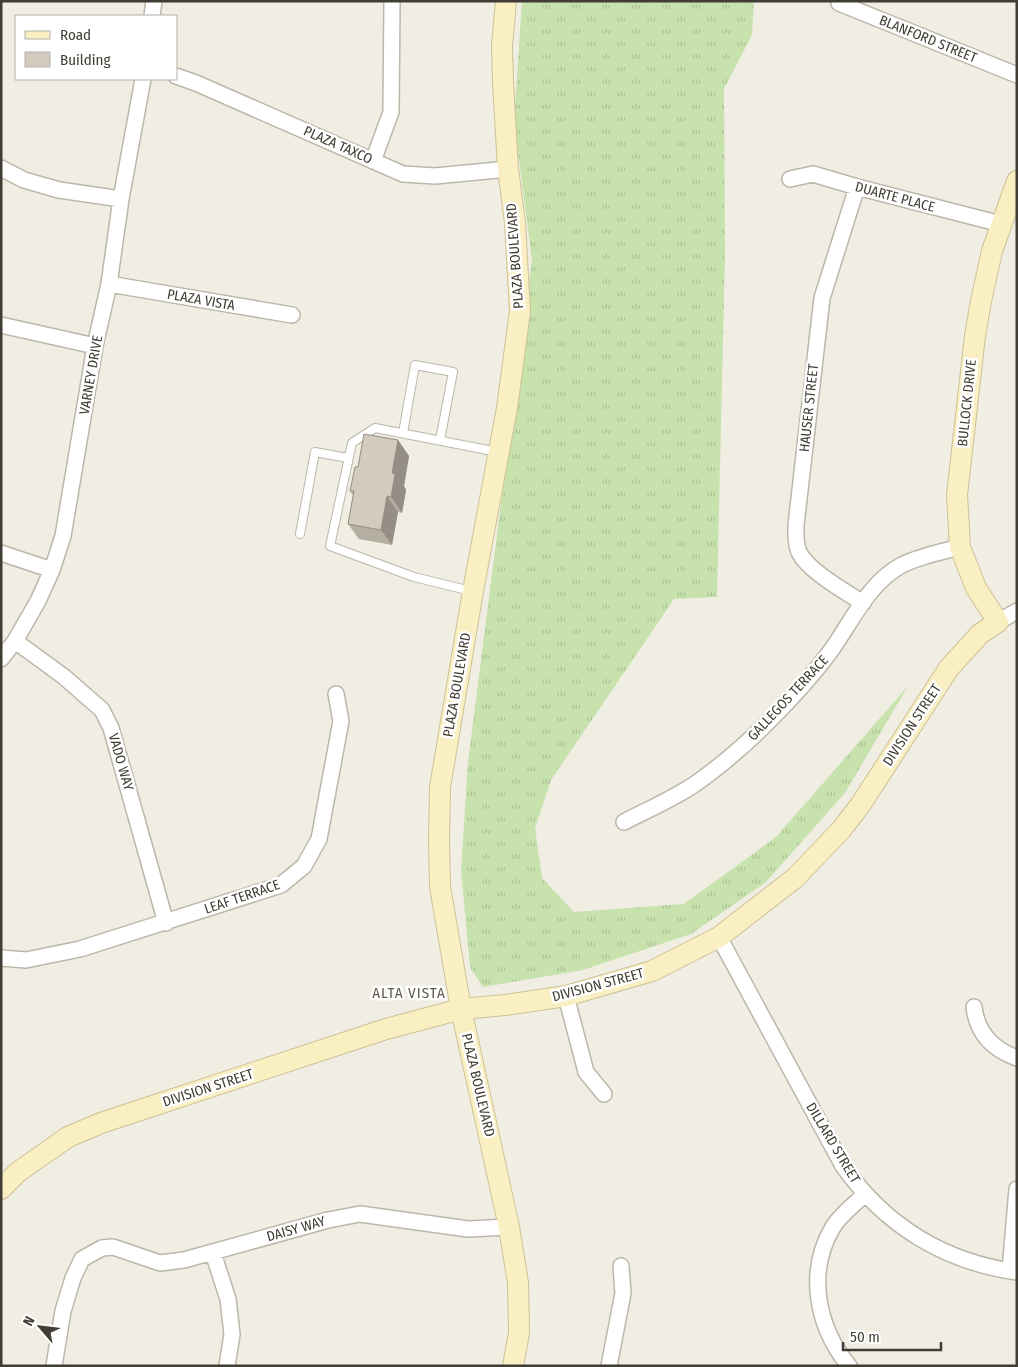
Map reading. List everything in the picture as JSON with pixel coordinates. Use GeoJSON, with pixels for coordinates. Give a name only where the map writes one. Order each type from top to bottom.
{"type":"FeatureCollection","features":[{"type":"Feature","properties":{"kind":"main road","name":"PLAZA BOULEVARD"},"geometry":{"type":"LineString","coordinates":[[506,1],[502,46],[503,82],[508,169],[515,223],[520,311],[507,408],[473,591],[440,787],[440,887],[461,1009],[510,1227],[518,1283],[519,1332],[513,1366]]}},
{"type":"Feature","properties":{"kind":"main road","name":"BULLOCK DRIVE"},"geometry":{"type":"LineString","coordinates":[[998,622],[976,588],[960,547],[957,495],[975,336],[992,250],[1017,181]]}},
{"type":"Feature","properties":{"kind":"main road","name":"DIVISION STREET"},"geometry":{"type":"LineString","coordinates":[[1,1189],[18,1172],[68,1137],[101,1123],[386,1029],[461,1009],[566,996],[652,971],[719,937],[795,878],[841,830],[861,804],[949,668],[980,634],[998,622]]}},
{"type":"Feature","properties":{"kind":"street"},"geometry":{"type":"LineString","coordinates":[[152,15],[154,1]]}},
{"type":"Feature","properties":{"kind":"street"},"geometry":{"type":"LineString","coordinates":[[373,161],[391,112],[392,1]]}},
{"type":"Feature","properties":{"kind":"street","name":"BLANFORD STREET"},"geometry":{"type":"LineString","coordinates":[[839,3],[1017,75]]}},
{"type":"Feature","properties":{"kind":"street","name":"PLAZA TAXCO"},"geometry":{"type":"LineString","coordinates":[[178,77],[403,174],[435,176],[508,169]]}},
{"type":"Feature","properties":{"kind":"street","name":"VARNEY DRIVE"},"geometry":{"type":"LineString","coordinates":[[1,659],[15,641],[38,601],[52,570],[63,536],[95,346],[109,284],[120,199],[143,80]]}},
{"type":"Feature","properties":{"kind":"street"},"geometry":{"type":"LineString","coordinates":[[1,168],[24,180],[59,190],[120,199]]}},
{"type":"Feature","properties":{"kind":"street","name":"DUARTE PLACE"},"geometry":{"type":"LineString","coordinates":[[790,179],[813,174],[1001,224]]}},
{"type":"Feature","properties":{"kind":"street","name":"HAUSER STREET"},"geometry":{"type":"LineString","coordinates":[[857,187],[822,298],[796,525],[796,540],[799,552],[807,565],[863,603]]}},
{"type":"Feature","properties":{"kind":"street","name":"PLAZA VISTA"},"geometry":{"type":"LineString","coordinates":[[109,284],[292,315]]}},
{"type":"Feature","properties":{"kind":"street"},"geometry":{"type":"LineString","coordinates":[[1,325],[95,346]]}},
{"type":"Feature","properties":{"kind":"street","name":"GALLEGOS TERRACE"},"geometry":{"type":"LineString","coordinates":[[624,822],[693,785],[744,744],[811,676],[863,603],[887,575],[902,565],[960,547]]}},
{"type":"Feature","properties":{"kind":"street"},"geometry":{"type":"LineString","coordinates":[[1,553],[52,570]]}},
{"type":"Feature","properties":{"kind":"street","name":"DIVISION STREET"},"geometry":{"type":"LineString","coordinates":[[998,622],[1017,611]]}},
{"type":"Feature","properties":{"kind":"street","name":"VADO WAY"},"geometry":{"type":"LineString","coordinates":[[15,641],[63,676],[102,710],[112,728],[166,923]]}},
{"type":"Feature","properties":{"kind":"street","name":"LEAF TERRACE"},"geometry":{"type":"LineString","coordinates":[[1,958],[26,960],[80,949],[281,885],[297,873],[315,849],[322,830],[341,721],[336,694]]}},
{"type":"Feature","properties":{"kind":"street","name":"DILLARD STREET"},"geometry":{"type":"LineString","coordinates":[[719,937],[843,1166],[865,1194],[895,1223],[930,1246],[969,1262],[1013,1272]]}},
{"type":"Feature","properties":{"kind":"street"},"geometry":{"type":"LineString","coordinates":[[566,996],[586,1072],[604,1094]]}},
{"type":"Feature","properties":{"kind":"street"},"geometry":{"type":"LineString","coordinates":[[974,1007],[978,1026],[989,1042],[1005,1053],[1017,1058]]}},
{"type":"Feature","properties":{"kind":"street"},"geometry":{"type":"LineString","coordinates":[[1013,1272],[1017,1189]]}},
{"type":"Feature","properties":{"kind":"street"},"geometry":{"type":"LineString","coordinates":[[849,1366],[832,1342],[825,1328],[818,1298],[819,1268],[827,1238],[834,1225],[865,1194]]}},
{"type":"Feature","properties":{"kind":"street","name":"DAISY WAY"},"geometry":{"type":"LineString","coordinates":[[54,1366],[63,1311],[72,1278],[82,1259],[102,1248],[113,1247],[160,1263],[184,1260],[328,1220],[360,1214],[468,1229],[510,1227]]}},
{"type":"Feature","properties":{"kind":"street"},"geometry":{"type":"LineString","coordinates":[[213,1253],[228,1299],[232,1334],[227,1366]]}},
{"type":"Feature","properties":{"kind":"street"},"geometry":{"type":"LineString","coordinates":[[610,1366],[623,1293],[621,1266]]}},
{"type":"Feature","properties":{"kind":"lane"},"geometry":{"type":"LineString","coordinates":[[403,433],[414,365],[453,372],[440,440]]}},
{"type":"Feature","properties":{"kind":"lane"},"geometry":{"type":"LineString","coordinates":[[473,591],[414,577],[330,546],[352,443],[375,428],[499,453]]}},
{"type":"Feature","properties":{"kind":"lane"},"geometry":{"type":"LineString","coordinates":[[300,534],[314,452],[348,458]]}},
{"type":"Feature","properties":{"kind":"green space"},"geometry":{"type":"Polygon","coordinates":[[[522,1],[754,1],[752,35],[724,89],[725,254],[717,597],[674,599],[551,780],[535,828],[542,878],[574,912],[684,904],[776,837],[908,686],[845,793],[766,882],[691,934],[583,970],[483,987],[470,967],[461,870],[468,762],[532,260],[514,121],[522,1]]]}},
{"type":"Feature","properties":{"kind":"building"},"geometry":{"type":"Polygon","coordinates":[[[364,434],[398,440],[392,473],[395,474],[391,497],[387,496],[381,530],[348,524],[354,491],[350,491],[355,467],[358,467],[364,434]]]}},
{"type":"Feature","properties":{"kind":"district","name":"ALTA VISTA"},"geometry":{"type":"Point","coordinates":[409,993]}}]}
